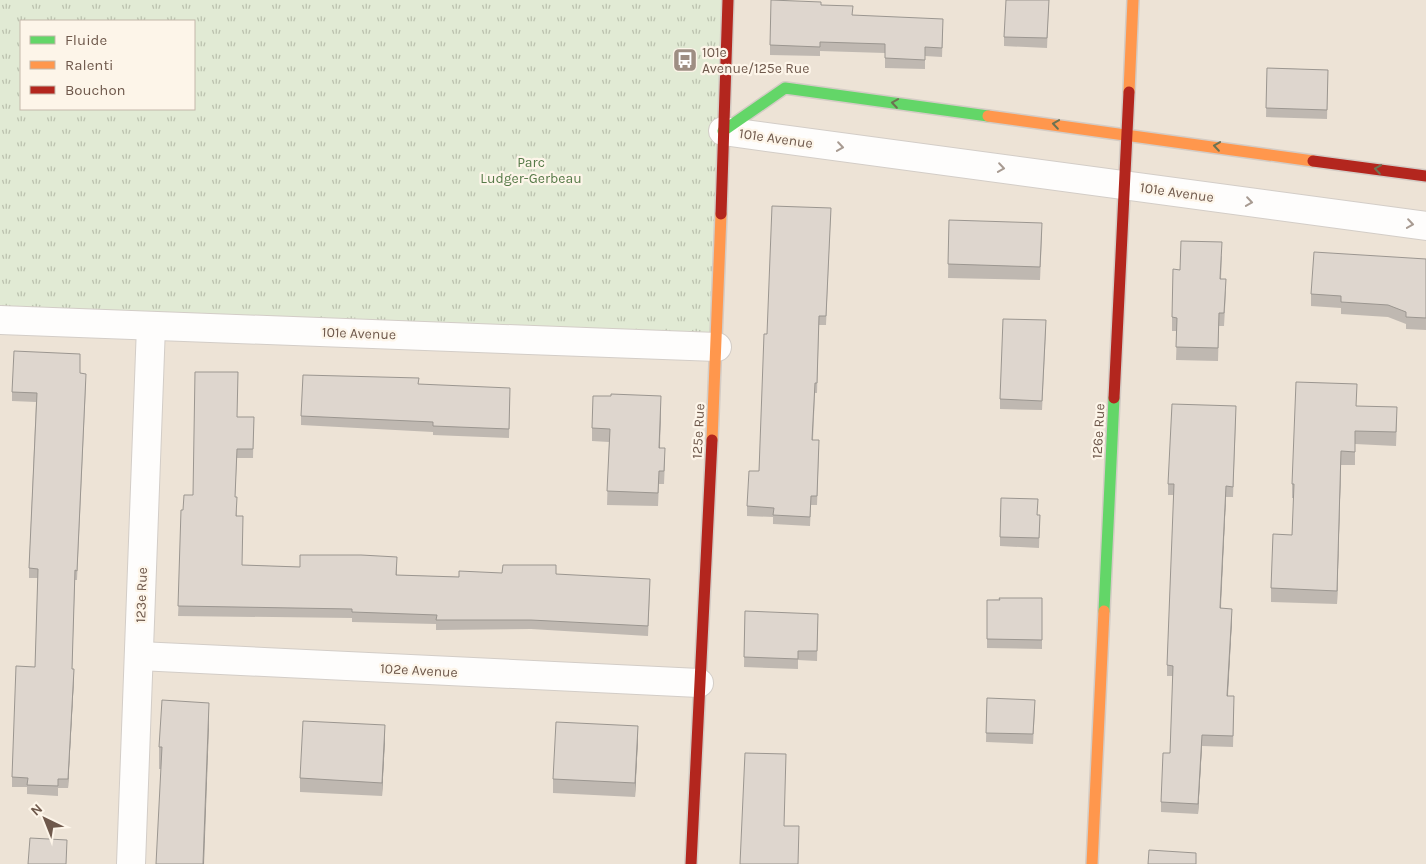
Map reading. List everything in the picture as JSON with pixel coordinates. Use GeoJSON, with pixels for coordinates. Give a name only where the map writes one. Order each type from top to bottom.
{"type":"FeatureCollection","features":[{"type":"Feature","properties":{"kind":"street","name":"125e Rue"},"geometry":{"type":"LineString","coordinates":[[692,864],[699,683],[717,347],[728,0]]}},
{"type":"Feature","properties":{"kind":"street","name":"126e Rue"},"geometry":{"type":"LineString","coordinates":[[1092,864],[1133,0]]}},
{"type":"Feature","properties":{"kind":"street","name":"101e Avenue"},"geometry":{"type":"LineString","coordinates":[[723,131],[785,88],[1127,133],[1426,176]]}},
{"type":"Feature","properties":{"kind":"street","name":"101e Avenue"},"geometry":{"type":"LineString","coordinates":[[723,131],[1426,226]]}},
{"type":"Feature","properties":{"kind":"street","name":"101e Avenue"},"geometry":{"type":"LineString","coordinates":[[0,320],[717,347]]}},
{"type":"Feature","properties":{"kind":"street","name":"123e Rue"},"geometry":{"type":"LineString","coordinates":[[131,864],[151,326]]}},
{"type":"Feature","properties":{"kind":"street","name":"102e Avenue"},"geometry":{"type":"LineString","coordinates":[[139,656],[699,683]]}},
{"type":"Feature","properties":{"kind":"shaded area"},"geometry":{"type":"Polygon","coordinates":[[[728,0],[1426,0],[1426,864],[0,864],[0,320],[728,0]]]}},
{"type":"Feature","properties":{"kind":"green space","name":"Parc Ludger-Gerbeau"},"geometry":{"type":"Polygon","coordinates":[[[0,0],[728,0],[717,347],[0,320],[0,0]]]}},
{"type":"Feature","properties":{"kind":"building"},"geometry":{"type":"Polygon","coordinates":[[[771,0],[821,2],[821,5],[853,6],[852,15],[943,19],[942,48],[925,47],[925,60],[885,58],[885,44],[820,42],[820,47],[770,45],[771,0]]]}},
{"type":"Feature","properties":{"kind":"building"},"geometry":{"type":"Polygon","coordinates":[[[1006,0],[1049,0],[1047,38],[1004,37],[1006,0]]]}},
{"type":"Feature","properties":{"kind":"building"},"geometry":{"type":"Polygon","coordinates":[[[1267,68],[1328,70],[1327,110],[1266,108],[1267,68]]]}},
{"type":"Feature","properties":{"kind":"building"},"geometry":{"type":"Polygon","coordinates":[[[772,206],[831,208],[826,316],[819,316],[817,383],[815,383],[812,440],[819,440],[817,496],[811,496],[810,517],[773,515],[774,508],[747,506],[749,471],[759,471],[764,334],[767,334],[772,206]]]}},
{"type":"Feature","properties":{"kind":"building"},"geometry":{"type":"Polygon","coordinates":[[[949,220],[1042,223],[1040,267],[948,264],[949,220]]]}},
{"type":"Feature","properties":{"kind":"building"},"geometry":{"type":"Polygon","coordinates":[[[1181,241],[1222,242],[1220,279],[1226,279],[1224,313],[1219,313],[1218,348],[1176,347],[1177,318],[1172,317],[1173,269],[1180,270],[1181,241]]]}},
{"type":"Feature","properties":{"kind":"building"},"geometry":{"type":"Polygon","coordinates":[[[1314,252],[1426,259],[1426,318],[1406,317],[1406,312],[1388,305],[1341,302],[1341,296],[1311,294],[1314,252]]]}},
{"type":"Feature","properties":{"kind":"building"},"geometry":{"type":"Polygon","coordinates":[[[1003,319],[1046,320],[1042,401],[1000,399],[1003,319]]]}},
{"type":"Feature","properties":{"kind":"building"},"geometry":{"type":"Polygon","coordinates":[[[14,351],[80,354],[80,373],[86,374],[77,571],[75,570],[72,669],[74,669],[68,779],[58,779],[58,786],[27,785],[28,778],[12,777],[16,666],[35,667],[38,569],[29,568],[37,393],[12,392],[14,351]]]}},
{"type":"Feature","properties":{"kind":"building"},"geometry":{"type":"Polygon","coordinates":[[[195,372],[238,372],[237,417],[254,417],[253,449],[237,449],[235,497],[237,497],[236,516],[243,516],[242,565],[300,567],[300,555],[361,555],[397,557],[396,575],[459,577],[459,571],[502,573],[503,565],[556,565],[556,574],[650,579],[648,626],[531,620],[436,620],[437,615],[352,612],[352,609],[178,606],[181,510],[183,510],[184,495],[193,495],[195,372]]]}},
{"type":"Feature","properties":{"kind":"building"},"geometry":{"type":"Polygon","coordinates":[[[303,375],[419,378],[418,384],[510,388],[509,429],[433,426],[433,422],[301,416],[303,375]]]}},
{"type":"Feature","properties":{"kind":"building"},"geometry":{"type":"Polygon","coordinates":[[[1296,382],[1357,384],[1356,406],[1397,407],[1396,432],[1355,431],[1355,452],[1341,451],[1337,591],[1271,588],[1273,534],[1292,535],[1296,382]]]}},
{"type":"Feature","properties":{"kind":"building"},"geometry":{"type":"Polygon","coordinates":[[[611,394],[661,396],[659,448],[665,448],[664,471],[659,471],[658,493],[607,491],[610,429],[592,428],[593,396],[611,396],[611,394]]]}},
{"type":"Feature","properties":{"kind":"building"},"geometry":{"type":"Polygon","coordinates":[[[1172,404],[1236,406],[1233,487],[1226,486],[1220,608],[1232,609],[1227,696],[1234,696],[1233,736],[1202,735],[1198,804],[1161,802],[1163,753],[1170,753],[1173,666],[1167,665],[1174,484],[1168,484],[1172,404]]]}},
{"type":"Feature","properties":{"kind":"building"},"geometry":{"type":"Polygon","coordinates":[[[1001,498],[1038,499],[1037,515],[1040,515],[1039,538],[1000,537],[1001,498]]]}},
{"type":"Feature","properties":{"kind":"building"},"geometry":{"type":"Polygon","coordinates":[[[999,598],[1042,598],[1042,640],[987,639],[987,600],[1000,600],[999,598]]]}},
{"type":"Feature","properties":{"kind":"building"},"geometry":{"type":"Polygon","coordinates":[[[745,611],[818,614],[817,651],[798,651],[798,659],[744,657],[745,611]]]}},
{"type":"Feature","properties":{"kind":"building"},"geometry":{"type":"Polygon","coordinates":[[[987,698],[1035,700],[1033,734],[986,733],[987,698]]]}},
{"type":"Feature","properties":{"kind":"building"},"geometry":{"type":"Polygon","coordinates":[[[162,700],[209,703],[203,864],[156,864],[162,747],[159,747],[162,700]]]}},
{"type":"Feature","properties":{"kind":"building"},"geometry":{"type":"Polygon","coordinates":[[[303,721],[385,725],[382,783],[300,778],[303,721]]]}},
{"type":"Feature","properties":{"kind":"building"},"geometry":{"type":"Polygon","coordinates":[[[556,722],[638,726],[635,783],[553,779],[556,722]]]}},
{"type":"Feature","properties":{"kind":"building"},"geometry":{"type":"Polygon","coordinates":[[[745,753],[786,754],[784,826],[799,826],[798,864],[740,864],[745,753]]]}},
{"type":"Feature","properties":{"kind":"building"},"geometry":{"type":"Polygon","coordinates":[[[30,838],[67,840],[66,864],[28,864],[30,838]]]}},
{"type":"Feature","properties":{"kind":"building"},"geometry":{"type":"Polygon","coordinates":[[[1149,850],[1196,853],[1196,864],[1148,864],[1149,850]]]}},
{"type":"Feature","properties":{"kind":"traffic: fast"},"geometry":{"type":"LineString","coordinates":[[723,131],[785,88],[988,116]]}},
{"type":"Feature","properties":{"kind":"traffic: fast"},"geometry":{"type":"LineString","coordinates":[[1104,611],[1114,398]]}},
{"type":"Feature","properties":{"kind":"traffic: slow"},"geometry":{"type":"LineString","coordinates":[[1129,92],[1133,0]]}},
{"type":"Feature","properties":{"kind":"traffic: slow"},"geometry":{"type":"LineString","coordinates":[[988,116],[1313,161]]}},
{"type":"Feature","properties":{"kind":"traffic: slow"},"geometry":{"type":"LineString","coordinates":[[712,440],[721,214]]}},
{"type":"Feature","properties":{"kind":"traffic: slow"},"geometry":{"type":"LineString","coordinates":[[1092,864],[1104,611]]}},
{"type":"Feature","properties":{"kind":"traffic: jam"},"geometry":{"type":"LineString","coordinates":[[721,214],[728,0]]}},
{"type":"Feature","properties":{"kind":"traffic: jam"},"geometry":{"type":"LineString","coordinates":[[1114,398],[1129,92]]}},
{"type":"Feature","properties":{"kind":"traffic: jam"},"geometry":{"type":"LineString","coordinates":[[1313,161],[1426,176]]}},
{"type":"Feature","properties":{"kind":"traffic: jam"},"geometry":{"type":"LineString","coordinates":[[691,864],[712,440]]}},
{"type":"Feature","properties":{"kind":"place","name":"101e Avenue/125e Rue"},"geometry":{"type":"Point","coordinates":[685,60]}}]}
